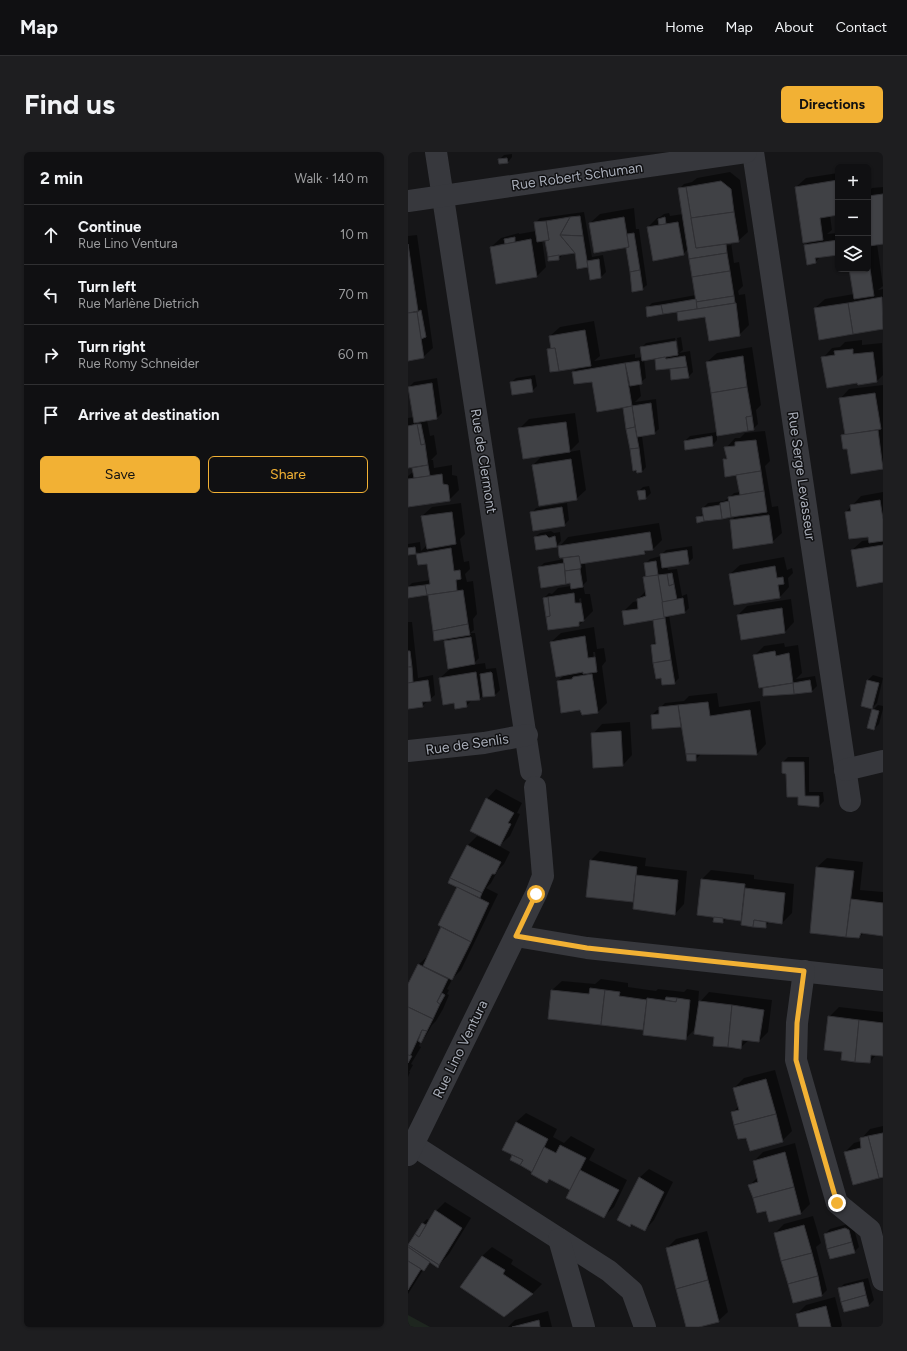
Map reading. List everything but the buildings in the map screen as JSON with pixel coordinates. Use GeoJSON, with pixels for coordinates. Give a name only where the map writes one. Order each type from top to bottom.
{"type":"FeatureCollection","features":[{"type":"Feature","properties":{"kind":"street","name":"Rue de Clermont"},"geometry":{"type":"LineString","coordinates":[[436,152],[533,779]]}},
{"type":"Feature","properties":{"kind":"street","name":"Rue Robert Schuman"},"geometry":{"type":"LineString","coordinates":[[408,201],[746,152]]}},
{"type":"Feature","properties":{"kind":"street","name":"Rue Serge Levasseur"},"geometry":{"type":"LineString","coordinates":[[753,152],[850,801]]}},
{"type":"Feature","properties":{"kind":"street","name":"Rue de Senlis"},"geometry":{"type":"LineString","coordinates":[[408,751],[484,743],[527,735]]}},
{"type":"Feature","properties":{"kind":"street"},"geometry":{"type":"LineString","coordinates":[[845,770],[883,760]]}},
{"type":"Feature","properties":{"kind":"street","name":"Rue Lino Ventura"},"geometry":{"type":"LineString","coordinates":[[533,779],[542,852],[542,876],[536,894],[516,936],[410,1150],[559,1239],[609,1271],[632,1291],[645,1327]]}},
{"type":"Feature","properties":{"kind":"street"},"geometry":{"type":"LineString","coordinates":[[516,936],[587,948],[883,980]]}},
{"type":"Feature","properties":{"kind":"street"},"geometry":{"type":"LineString","coordinates":[[804,971],[797,1023],[796,1060],[837,1203],[876,1228],[883,1280]]}},
{"type":"Feature","properties":{"kind":"street"},"geometry":{"type":"LineString","coordinates":[[559,1239],[584,1327]]}},
{"type":"Feature","properties":{"kind":"shaded area"},"geometry":{"type":"Polygon","coordinates":[[[408,1315],[430,1327],[408,1327],[408,1315]]]}},
{"type":"Feature","properties":{"kind":"route"},"geometry":{"type":"LineString","coordinates":[[536,894],[516,936],[587,948],[804,971],[797,1023],[796,1060],[837,1203]]}}]}
